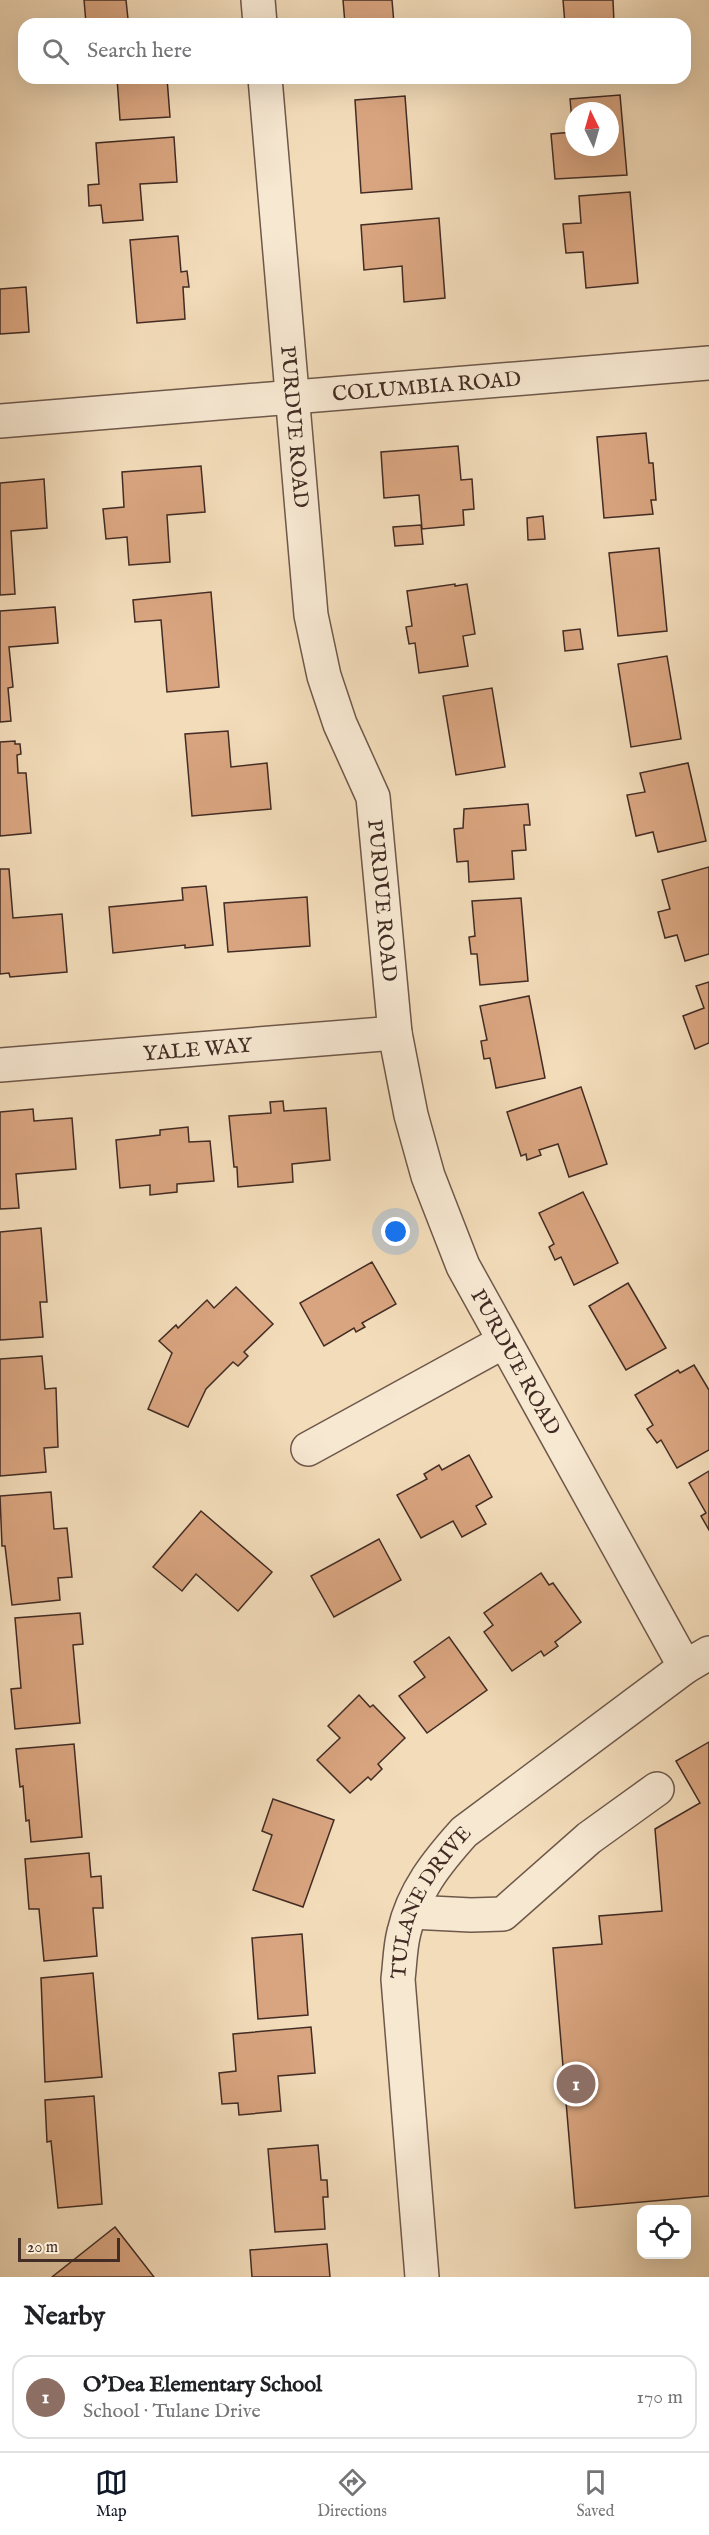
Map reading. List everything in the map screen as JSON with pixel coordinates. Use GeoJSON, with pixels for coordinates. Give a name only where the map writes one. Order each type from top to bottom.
{"type":"FeatureCollection","features":[{"type":"Feature","properties":{"kind":"street"},"geometry":{"type":"LineString","coordinates":[[258,0],[260,18]]}},
{"type":"Feature","properties":{"kind":"street","name":"PURDUE ROAD"},"geometry":{"type":"LineString","coordinates":[[265,84],[311,615],[324,676],[340,724],[373,797],[395,1033],[411,1114],[428,1176],[463,1266],[503,1342],[697,1660]]}},
{"type":"Feature","properties":{"kind":"street","name":"COLUMBIA ROAD"},"geometry":{"type":"LineString","coordinates":[[0,421],[709,363]]}},
{"type":"Feature","properties":{"kind":"street","name":"YALE WAY"},"geometry":{"type":"LineString","coordinates":[[0,1065],[395,1033]]}},
{"type":"Feature","properties":{"kind":"street"},"geometry":{"type":"LineString","coordinates":[[308,1449],[503,1342]]}},
{"type":"Feature","properties":{"kind":"street","name":"TULANE DRIVE"},"geometry":{"type":"LineString","coordinates":[[423,2277],[398,1979],[403,1933],[416,1895],[437,1861],[464,1832],[697,1660]]}},
{"type":"Feature","properties":{"kind":"street"},"geometry":{"type":"LineString","coordinates":[[411,1912],[503,1914],[588,1838],[657,1789]]}},
{"type":"Feature","properties":{"kind":"building"},"geometry":{"type":"Polygon","coordinates":[[[84,0],[126,0],[128,18],[86,18],[84,0]]]}},
{"type":"Feature","properties":{"kind":"building"},"geometry":{"type":"Polygon","coordinates":[[[343,0],[392,0],[394,18],[344,18],[343,0]]]}},
{"type":"Feature","properties":{"kind":"building"},"geometry":{"type":"Polygon","coordinates":[[[563,0],[613,0],[614,18],[564,18],[563,0]]]}},
{"type":"Feature","properties":{"kind":"building"},"geometry":{"type":"Polygon","coordinates":[[[117,84],[167,84],[170,117],[120,120],[117,84]]]}},
{"type":"Feature","properties":{"kind":"building"},"geometry":{"type":"Polygon","coordinates":[[[620,95],[627,175],[555,179],[551,134],[565,133],[565,156],[619,156],[619,102],[570,102],[570,99],[620,95]]]}},
{"type":"Feature","properties":{"kind":"building"},"geometry":{"type":"Polygon","coordinates":[[[405,96],[412,189],[361,193],[355,100],[405,96]]]}},
{"type":"Feature","properties":{"kind":"building"},"geometry":{"type":"Polygon","coordinates":[[[174,137],[177,182],[140,184],[143,220],[103,223],[101,205],[89,206],[88,185],[99,184],[96,143],[174,137]]]}},
{"type":"Feature","properties":{"kind":"building"},"geometry":{"type":"Polygon","coordinates":[[[630,192],[638,283],[586,288],[583,252],[566,253],[563,224],[581,223],[579,196],[630,192]]]}},
{"type":"Feature","properties":{"kind":"building"},"geometry":{"type":"Polygon","coordinates":[[[439,218],[445,298],[404,302],[402,266],[364,270],[361,225],[439,218]]]}},
{"type":"Feature","properties":{"kind":"building"},"geometry":{"type":"Polygon","coordinates":[[[178,236],[181,272],[187,271],[189,287],[183,287],[185,319],[137,323],[130,240],[178,236]]]}},
{"type":"Feature","properties":{"kind":"building"},"geometry":{"type":"Polygon","coordinates":[[[26,287],[29,332],[0,334],[0,289],[26,287]]]}},
{"type":"Feature","properties":{"kind":"building"},"geometry":{"type":"Polygon","coordinates":[[[646,433],[649,463],[653,463],[656,500],[651,500],[653,514],[604,518],[597,437],[646,433]]]}},
{"type":"Feature","properties":{"kind":"building"},"geometry":{"type":"Polygon","coordinates":[[[458,446],[461,480],[472,479],[474,509],[463,510],[464,525],[422,529],[419,495],[384,498],[381,452],[458,446]]]}},
{"type":"Feature","properties":{"kind":"building"},"geometry":{"type":"Polygon","coordinates":[[[201,466],[205,512],[167,515],[170,562],[129,565],[127,537],[106,539],[103,509],[124,507],[122,472],[201,466]]]}},
{"type":"Feature","properties":{"kind":"building"},"geometry":{"type":"Polygon","coordinates":[[[44,479],[47,528],[11,531],[15,594],[0,595],[0,483],[44,479]]]}},
{"type":"Feature","properties":{"kind":"building"},"geometry":{"type":"Polygon","coordinates":[[[543,516],[545,539],[528,540],[527,518],[543,516]]]}},
{"type":"Feature","properties":{"kind":"building"},"geometry":{"type":"Polygon","coordinates":[[[421,525],[423,544],[395,546],[393,527],[421,525]]]}},
{"type":"Feature","properties":{"kind":"building"},"geometry":{"type":"Polygon","coordinates":[[[659,548],[667,631],[618,636],[609,553],[659,548]]]}},
{"type":"Feature","properties":{"kind":"building"},"geometry":{"type":"Polygon","coordinates":[[[455,584],[455,586],[467,584],[475,634],[463,636],[468,666],[419,673],[415,643],[409,644],[406,627],[412,626],[407,591],[455,584]]]}},
{"type":"Feature","properties":{"kind":"building"},"geometry":{"type":"Polygon","coordinates":[[[211,592],[219,687],[167,692],[161,620],[135,622],[133,600],[211,592]]]}},
{"type":"Feature","properties":{"kind":"building"},"geometry":{"type":"Polygon","coordinates":[[[55,607],[58,643],[9,647],[13,687],[8,688],[11,721],[0,722],[0,611],[55,607]]]}},
{"type":"Feature","properties":{"kind":"building"},"geometry":{"type":"Polygon","coordinates":[[[580,629],[583,649],[565,651],[563,631],[580,629]]]}},
{"type":"Feature","properties":{"kind":"building"},"geometry":{"type":"Polygon","coordinates":[[[667,656],[681,739],[631,747],[618,664],[667,656]]]}},
{"type":"Feature","properties":{"kind":"building"},"geometry":{"type":"Polygon","coordinates":[[[492,688],[505,767],[456,775],[443,696],[492,688]]]}},
{"type":"Feature","properties":{"kind":"building"},"geometry":{"type":"Polygon","coordinates":[[[228,731],[231,767],[267,763],[271,809],[192,816],[185,734],[228,731]]]}},
{"type":"Feature","properties":{"kind":"building"},"geometry":{"type":"Polygon","coordinates":[[[15,741],[15,744],[20,744],[21,754],[17,755],[18,773],[26,773],[31,833],[0,836],[0,742],[15,741]]]}},
{"type":"Feature","properties":{"kind":"building"},"geometry":{"type":"Polygon","coordinates":[[[688,763],[706,841],[658,852],[653,832],[636,836],[627,795],[645,792],[640,773],[688,763]]]}},
{"type":"Feature","properties":{"kind":"building"},"geometry":{"type":"Polygon","coordinates":[[[528,804],[530,825],[524,825],[526,850],[512,851],[514,879],[469,882],[468,861],[457,862],[454,829],[463,828],[464,809],[528,804]]]}},
{"type":"Feature","properties":{"kind":"building"},"geometry":{"type":"Polygon","coordinates":[[[709,867],[709,954],[685,961],[677,935],[665,938],[658,912],[670,909],[662,880],[709,867]]]}},
{"type":"Feature","properties":{"kind":"building"},"geometry":{"type":"Polygon","coordinates":[[[0,869],[9,869],[13,918],[62,914],[67,972],[10,977],[9,973],[0,974],[0,869]]]}},
{"type":"Feature","properties":{"kind":"building"},"geometry":{"type":"Polygon","coordinates":[[[206,886],[213,945],[185,948],[185,945],[113,953],[109,907],[183,900],[182,888],[206,886]]]}},
{"type":"Feature","properties":{"kind":"building"},"geometry":{"type":"Polygon","coordinates":[[[307,897],[310,946],[228,952],[224,903],[307,897]]]}},
{"type":"Feature","properties":{"kind":"building"},"geometry":{"type":"Polygon","coordinates":[[[521,898],[528,981],[480,985],[477,954],[471,954],[469,937],[475,936],[472,901],[521,898]]]}},
{"type":"Feature","properties":{"kind":"building"},"geometry":{"type":"Polygon","coordinates":[[[709,982],[709,1043],[695,1049],[683,1016],[704,1008],[696,986],[709,982]]]}},
{"type":"Feature","properties":{"kind":"building"},"geometry":{"type":"Polygon","coordinates":[[[529,996],[545,1078],[496,1088],[490,1058],[484,1059],[481,1041],[487,1040],[480,1006],[529,996]]]}},
{"type":"Feature","properties":{"kind":"building"},"geometry":{"type":"Polygon","coordinates":[[[581,1087],[607,1164],[569,1177],[558,1144],[539,1150],[541,1155],[527,1160],[526,1154],[521,1156],[507,1112],[581,1087]]]}},
{"type":"Feature","properties":{"kind":"building"},"geometry":{"type":"Polygon","coordinates":[[[283,1101],[284,1111],[326,1108],[330,1160],[292,1164],[293,1182],[238,1187],[229,1116],[271,1113],[270,1102],[283,1101]]]}},
{"type":"Feature","properties":{"kind":"building"},"geometry":{"type":"Polygon","coordinates":[[[33,1109],[34,1121],[72,1118],[76,1169],[16,1174],[19,1208],[0,1209],[0,1112],[33,1109]]]}},
{"type":"Feature","properties":{"kind":"building"},"geometry":{"type":"Polygon","coordinates":[[[188,1127],[189,1142],[210,1141],[214,1181],[177,1184],[177,1192],[150,1195],[150,1185],[120,1188],[116,1140],[160,1135],[160,1130],[188,1127]]]}},
{"type":"Feature","properties":{"kind":"building"},"geometry":{"type":"Polygon","coordinates":[[[583,1192],[618,1263],[574,1285],[561,1257],[555,1260],[549,1247],[554,1244],[539,1213],[583,1192]]]}},
{"type":"Feature","properties":{"kind":"building"},"geometry":{"type":"Polygon","coordinates":[[[41,1228],[47,1302],[40,1302],[43,1337],[0,1340],[0,1232],[41,1228]]]}},
{"type":"Feature","properties":{"kind":"building"},"geometry":{"type":"Polygon","coordinates":[[[372,1262],[396,1304],[362,1323],[365,1327],[356,1332],[354,1328],[324,1346],[300,1303],[372,1262]]]}},
{"type":"Feature","properties":{"kind":"building"},"geometry":{"type":"Polygon","coordinates":[[[628,1283],[666,1348],[626,1370],[589,1306],[628,1283]]]}},
{"type":"Feature","properties":{"kind":"building"},"geometry":{"type":"Polygon","coordinates":[[[236,1287],[273,1324],[244,1352],[248,1356],[238,1366],[233,1362],[206,1389],[188,1427],[148,1409],[172,1353],[159,1341],[176,1325],[178,1328],[207,1300],[214,1308],[236,1287]]]}},
{"type":"Feature","properties":{"kind":"building"},"geometry":{"type":"Polygon","coordinates":[[[42,1356],[45,1389],[56,1388],[58,1447],[44,1448],[46,1472],[0,1476],[0,1359],[42,1356]]]}},
{"type":"Feature","properties":{"kind":"building"},"geometry":{"type":"Polygon","coordinates":[[[694,1365],[709,1390],[709,1450],[677,1468],[661,1440],[657,1443],[647,1429],[653,1425],[635,1395],[678,1370],[680,1373],[694,1365]]]}},
{"type":"Feature","properties":{"kind":"building"},"geometry":{"type":"Polygon","coordinates":[[[469,1455],[492,1497],[476,1506],[486,1524],[462,1537],[453,1521],[421,1538],[397,1495],[427,1479],[424,1474],[439,1465],[442,1470],[469,1455]]]}},
{"type":"Feature","properties":{"kind":"building"},"geometry":{"type":"Polygon","coordinates":[[[709,1471],[709,1530],[701,1516],[706,1513],[689,1483],[709,1471]]]}},
{"type":"Feature","properties":{"kind":"building"},"geometry":{"type":"Polygon","coordinates":[[[51,1492],[54,1529],[67,1528],[72,1577],[58,1578],[60,1600],[12,1605],[5,1546],[2,1546],[0,1496],[51,1492]]]}},
{"type":"Feature","properties":{"kind":"building"},"geometry":{"type":"Polygon","coordinates":[[[201,1511],[272,1572],[238,1611],[196,1574],[182,1591],[153,1567],[201,1511]]]}},
{"type":"Feature","properties":{"kind":"building"},"geometry":{"type":"Polygon","coordinates":[[[379,1539],[401,1580],[334,1617],[311,1576],[379,1539]]]}},
{"type":"Feature","properties":{"kind":"building"},"geometry":{"type":"Polygon","coordinates":[[[541,1573],[549,1585],[553,1583],[581,1622],[555,1642],[558,1646],[544,1656],[541,1651],[512,1671],[484,1632],[493,1625],[484,1613],[541,1573]]]}},
{"type":"Feature","properties":{"kind":"building"},"geometry":{"type":"Polygon","coordinates":[[[80,1613],[83,1644],[73,1645],[80,1723],[15,1729],[11,1689],[21,1688],[15,1618],[80,1613]]]}},
{"type":"Feature","properties":{"kind":"building"},"geometry":{"type":"Polygon","coordinates":[[[449,1637],[487,1690],[427,1733],[399,1696],[425,1677],[414,1662],[449,1637]]]}},
{"type":"Feature","properties":{"kind":"building"},"geometry":{"type":"Polygon","coordinates":[[[359,1695],[370,1707],[373,1705],[405,1738],[378,1764],[382,1769],[371,1780],[368,1777],[350,1793],[317,1760],[340,1738],[328,1726],[359,1695]]]}},
{"type":"Feature","properties":{"kind":"building"},"geometry":{"type":"Polygon","coordinates":[[[709,1742],[709,2196],[575,2208],[553,1948],[602,1944],[599,1916],[662,1911],[655,1829],[700,1803],[676,1761],[709,1742]]]}},
{"type":"Feature","properties":{"kind":"building"},"geometry":{"type":"Polygon","coordinates":[[[74,1744],[82,1837],[31,1842],[29,1820],[26,1821],[23,1786],[20,1787],[16,1749],[74,1744]]]}},
{"type":"Feature","properties":{"kind":"building"},"geometry":{"type":"Polygon","coordinates":[[[273,1799],[334,1820],[303,1907],[253,1890],[272,1835],[262,1831],[273,1799]]]}},
{"type":"Feature","properties":{"kind":"building"},"geometry":{"type":"Polygon","coordinates":[[[89,1853],[91,1877],[101,1876],[103,1908],[93,1908],[97,1956],[44,1961],[39,1909],[29,1909],[25,1859],[89,1853]]]}},
{"type":"Feature","properties":{"kind":"building"},"geometry":{"type":"Polygon","coordinates":[[[302,1934],[308,2015],[258,2019],[252,1938],[302,1934]]]}},
{"type":"Feature","properties":{"kind":"building"},"geometry":{"type":"Polygon","coordinates":[[[93,1973],[102,2077],[45,2082],[41,1978],[93,1973]]]}},
{"type":"Feature","properties":{"kind":"building"},"geometry":{"type":"Polygon","coordinates":[[[311,2027],[315,2073],[278,2076],[281,2111],[239,2115],[238,2103],[222,2104],[219,2073],[236,2071],[233,2034],[311,2027]]]}},
{"type":"Feature","properties":{"kind":"building"},"geometry":{"type":"Polygon","coordinates":[[[94,2096],[102,2204],[58,2208],[51,2141],[47,2142],[45,2100],[94,2096]]]}},
{"type":"Feature","properties":{"kind":"building"},"geometry":{"type":"Polygon","coordinates":[[[318,2145],[321,2180],[327,2180],[328,2197],[323,2197],[325,2229],[275,2232],[268,2149],[318,2145]]]}},
{"type":"Feature","properties":{"kind":"building"},"geometry":{"type":"Polygon","coordinates":[[[115,2227],[154,2277],[52,2277],[115,2227]]]}},
{"type":"Feature","properties":{"kind":"building"},"geometry":{"type":"Polygon","coordinates":[[[327,2244],[330,2277],[252,2277],[250,2250],[327,2244]]]}},
{"type":"Feature","properties":{"kind":"place","name":"O'Dea Elementary School"},"geometry":{"type":"Point","coordinates":[576,2084]}}]}
